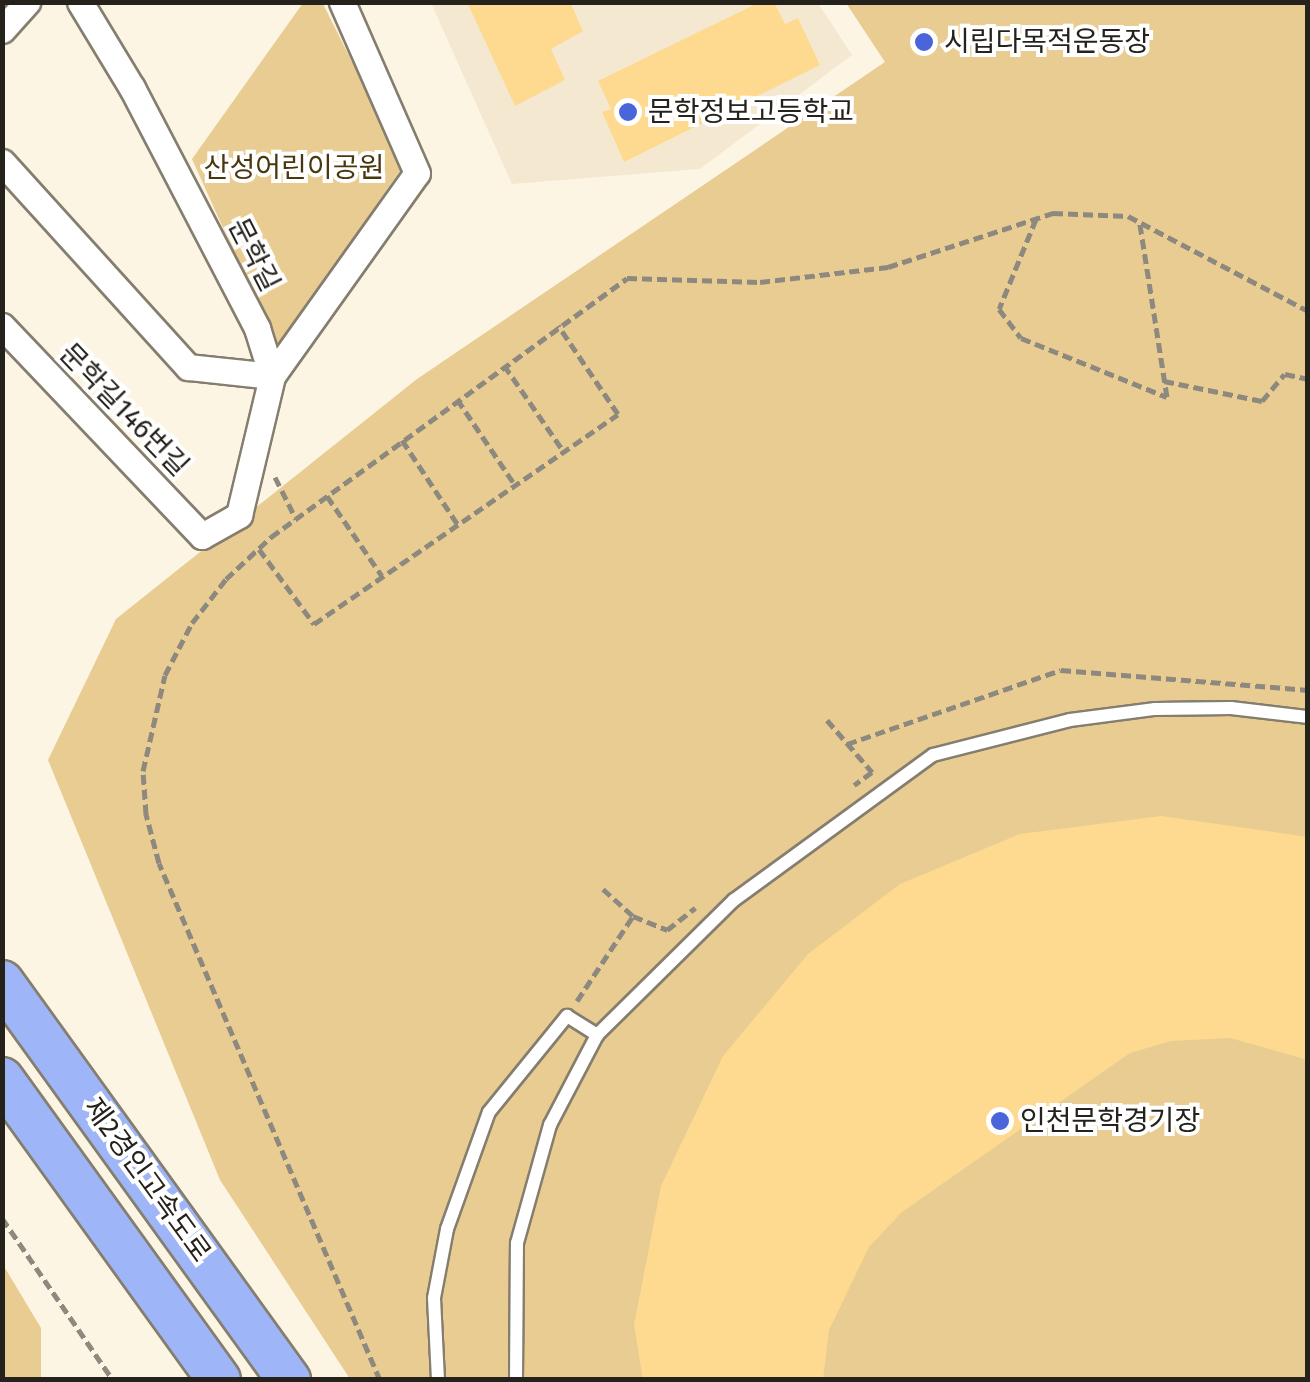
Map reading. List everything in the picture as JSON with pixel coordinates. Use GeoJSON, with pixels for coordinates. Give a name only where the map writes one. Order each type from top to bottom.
{"type":"FeatureCollection","features":[{"type":"Feature","properties":{"kind":"highway","name":"제2경인고속도로"},"geometry":{"type":"LineString","coordinates":[[2,982],[289,1380]]}},
{"type":"Feature","properties":{"kind":"highway"},"geometry":{"type":"LineString","coordinates":[[2,1079],[219,1380]]}},
{"type":"Feature","properties":{"kind":"street"},"geometry":{"type":"LineString","coordinates":[[2,30],[27,2]]}},
{"type":"Feature","properties":{"kind":"street","name":"문학길"},"geometry":{"type":"LineString","coordinates":[[80,2],[204,223],[257,328],[272,376]]}},
{"type":"Feature","properties":{"kind":"street"},"geometry":{"type":"LineString","coordinates":[[2,162],[188,367],[272,376],[417,174],[342,2]]}},
{"type":"Feature","properties":{"kind":"street","name":"문학길146번길"},"geometry":{"type":"LineString","coordinates":[[2,326],[202,536],[240,516],[272,376]]}},
{"type":"Feature","properties":{"kind":"lane"},"geometry":{"type":"LineString","coordinates":[[516,1380],[517,1243],[550,1125],[597,1035],[734,900],[933,755],[1070,720],[1155,709],[1231,708],[1308,717]]}},
{"type":"Feature","properties":{"kind":"lane"},"geometry":{"type":"LineString","coordinates":[[438,1380],[434,1298],[464,1166],[489,1112],[568,1016],[597,1035]]}},
{"type":"Feature","properties":{"kind":"path"},"geometry":{"type":"LineString","coordinates":[[380,1380],[159,864],[146,814],[143,771],[164,675],[192,623],[259,549],[504,364],[627,278],[760,282],[888,267],[1036,219],[1072,214],[1139,222],[1308,311]]}},
{"type":"Feature","properties":{"kind":"path"},"geometry":{"type":"LineString","coordinates":[[1036,219],[999,310],[1021,338],[1167,397],[1139,222]]}},
{"type":"Feature","properties":{"kind":"path"},"geometry":{"type":"LineString","coordinates":[[259,549],[314,624],[618,414],[558,325]]}},
{"type":"Feature","properties":{"kind":"path"},"geometry":{"type":"LineString","coordinates":[[504,364],[564,452]]}},
{"type":"Feature","properties":{"kind":"path"},"geometry":{"type":"LineString","coordinates":[[1164,381],[1262,401],[1286,374],[1308,379]]}},
{"type":"Feature","properties":{"kind":"path"},"geometry":{"type":"LineString","coordinates":[[457,400],[515,486]]}},
{"type":"Feature","properties":{"kind":"path"},"geometry":{"type":"LineString","coordinates":[[402,440],[458,525]]}},
{"type":"Feature","properties":{"kind":"path"},"geometry":{"type":"LineString","coordinates":[[326,496],[383,576]]}},
{"type":"Feature","properties":{"kind":"path"},"geometry":{"type":"LineString","coordinates":[[847,744],[1060,670],[1308,690]]}},
{"type":"Feature","properties":{"kind":"path"},"geometry":{"type":"LineString","coordinates":[[827,720],[872,772],[840,796]]}},
{"type":"Feature","properties":{"kind":"path"},"geometry":{"type":"LineString","coordinates":[[603,890],[633,916],[667,930],[698,906]]}},
{"type":"Feature","properties":{"kind":"path"},"geometry":{"type":"LineString","coordinates":[[568,1016],[633,916]]}},
{"type":"Feature","properties":{"kind":"path"},"geometry":{"type":"LineString","coordinates":[[2,1218],[113,1380]]}},
{"type":"Feature","properties":{"kind":"shaded area","name":"문학정보고등학교"},"geometry":{"type":"Polygon","coordinates":[[[431,3],[818,3],[852,55],[700,169],[512,184],[431,3]]]}},
{"type":"Feature","properties":{"kind":"green space","name":"산성어린이공원"},"geometry":{"type":"Polygon","coordinates":[[[322,2],[404,165],[277,348],[192,159],[303,3],[322,2]]]}},
{"type":"Feature","properties":{"kind":"green space","name":"인천문학경기장"},"geometry":{"type":"Polygon","coordinates":[[[846,3],[1307,3],[1307,1379],[350,1379],[220,1180],[48,760],[116,619],[417,379],[885,62],[846,3]]]}},
{"type":"Feature","properties":{"kind":"green space"},"geometry":{"type":"Polygon","coordinates":[[[2,1263],[41,1328],[41,1379],[3,1379],[2,1263]]]}},
{"type":"Feature","properties":{"kind":"building"},"geometry":{"type":"Polygon","coordinates":[[[467,2],[570,2],[583,31],[551,49],[565,80],[515,106],[467,2]]]}},
{"type":"Feature","properties":{"kind":"building"},"geometry":{"type":"Polygon","coordinates":[[[760,2],[774,2],[785,24],[798,18],[820,65],[624,162],[602,112],[611,109],[598,81],[760,2]]]}},
{"type":"Feature","properties":{"kind":"building","name":"인천문학경기장"},"geometry":{"type":"Polygon","coordinates":[[[1161,816],[1308,837],[1308,1060],[1230,1038],[1171,1041],[1130,1053],[902,1212],[869,1247],[829,1330],[823,1380],[643,1380],[634,1325],[661,1186],[723,1056],[808,954],[900,884],[1020,834],[1161,816]]]}},
{"type":"Feature","properties":{"kind":"place","name":"시립다목적운동장"},"geometry":{"type":"Point","coordinates":[924,42]}},
{"type":"Feature","properties":{"kind":"place","name":"문학정보고등학교"},"geometry":{"type":"Point","coordinates":[628,112]}},
{"type":"Feature","properties":{"kind":"place","name":"인천문학경기장"},"geometry":{"type":"Point","coordinates":[1000,1121]}}]}
